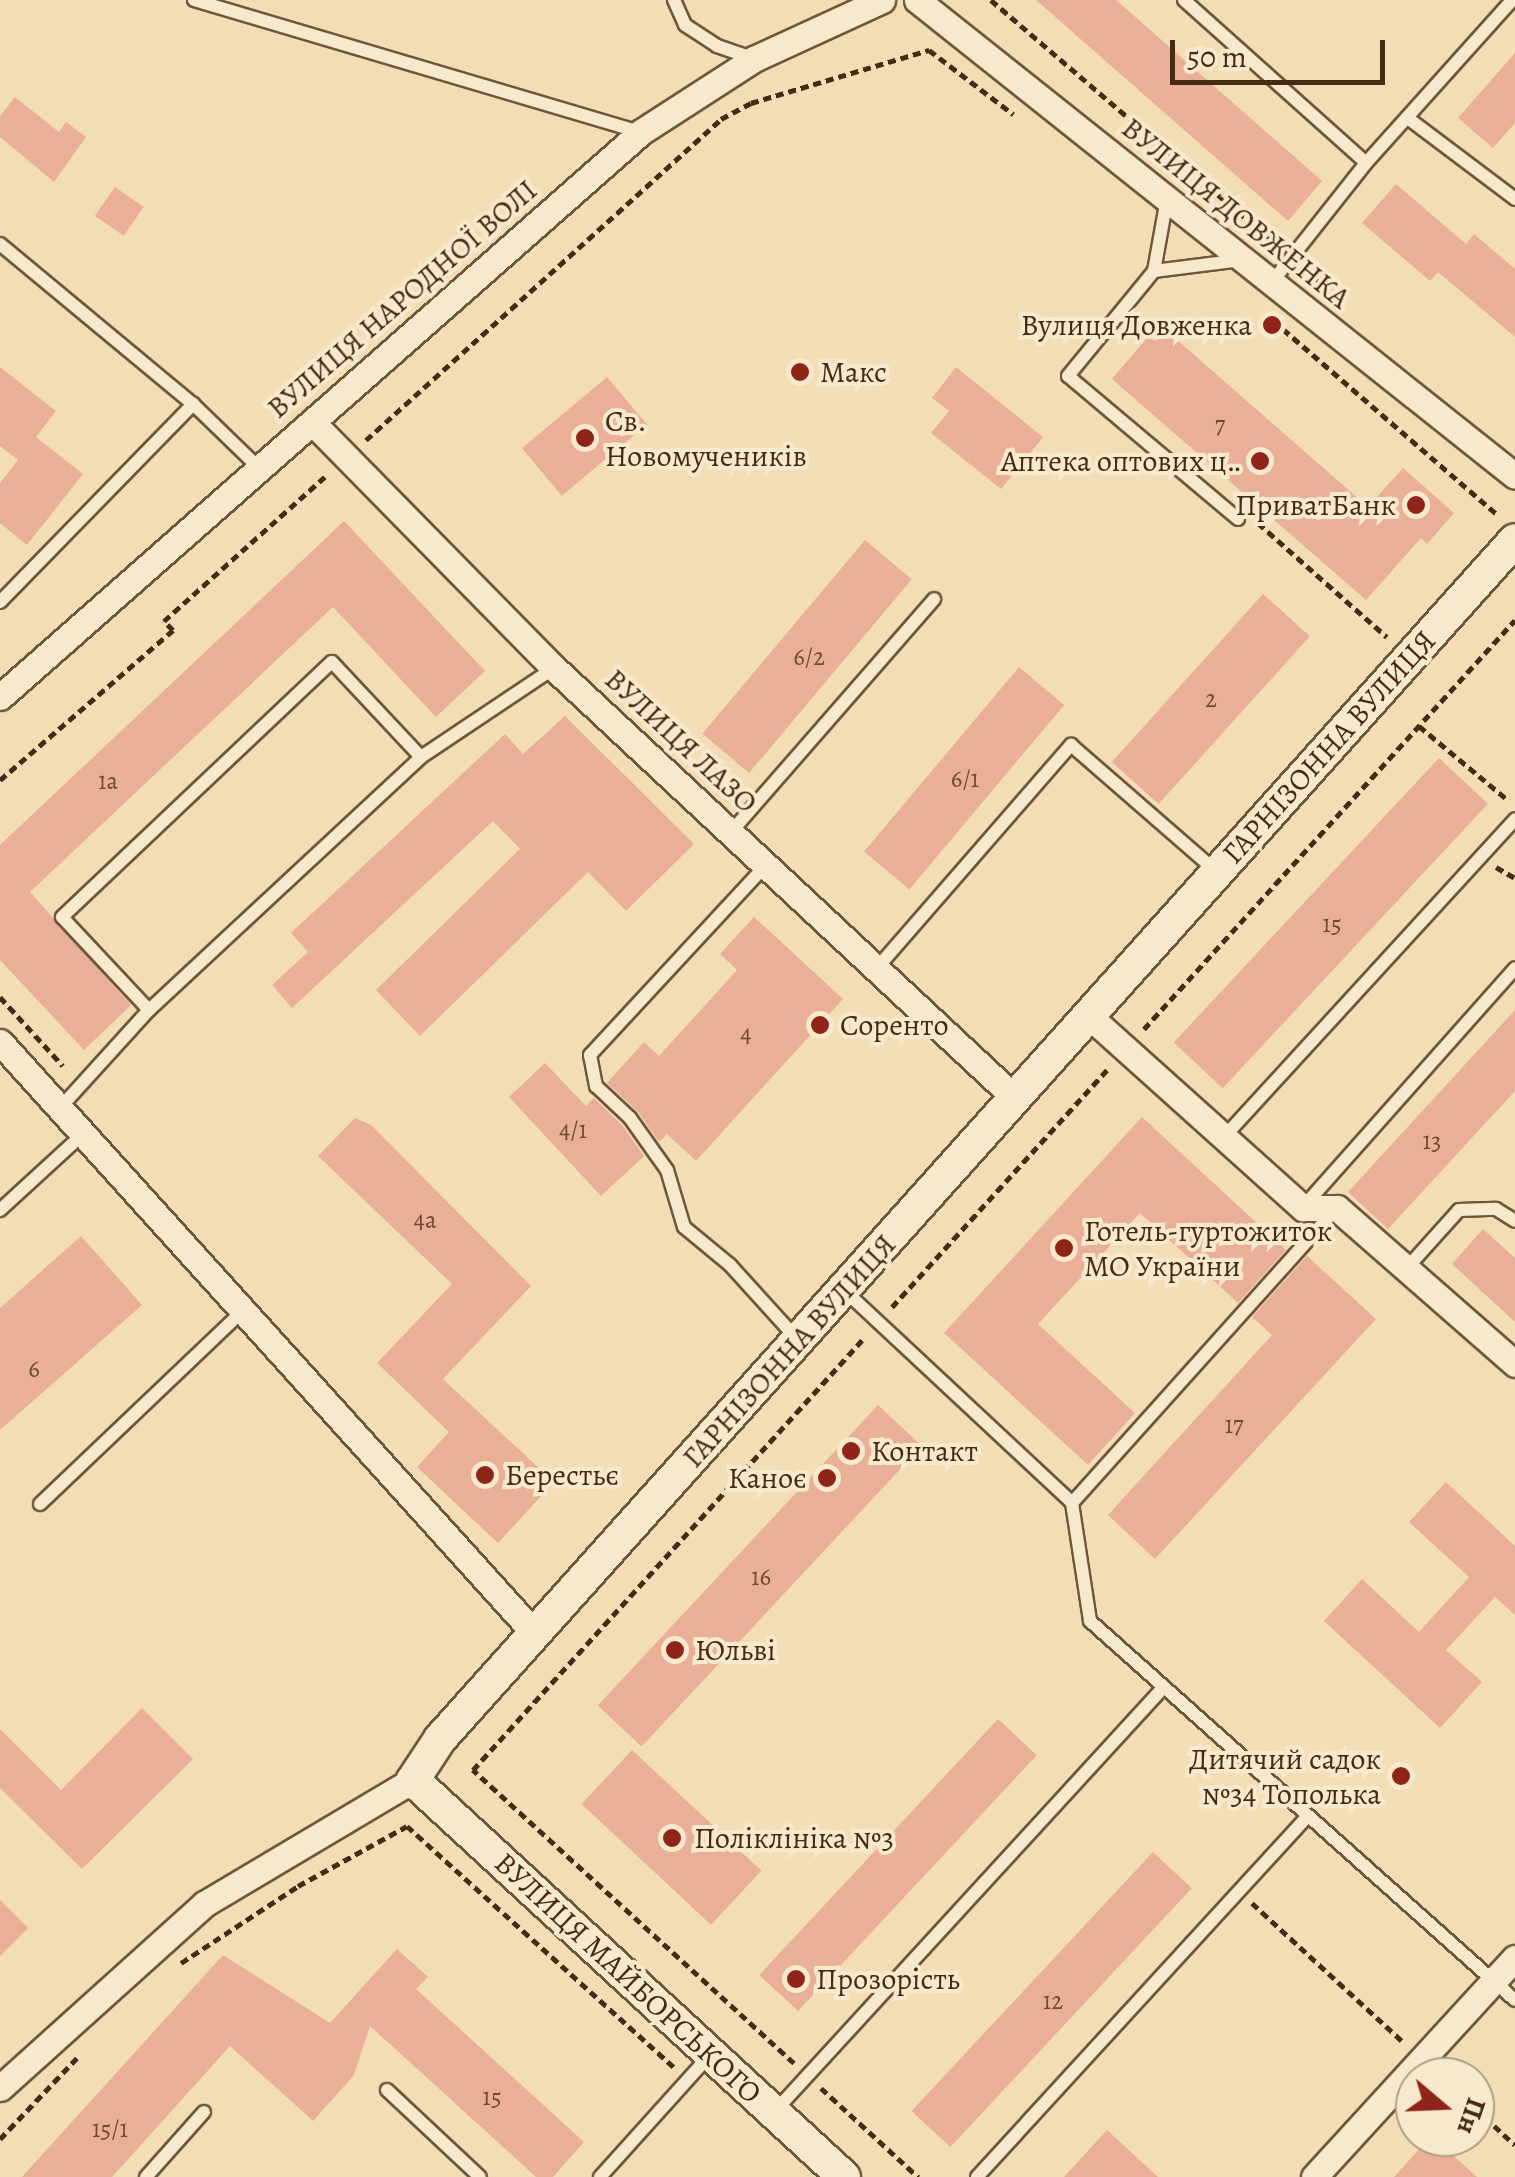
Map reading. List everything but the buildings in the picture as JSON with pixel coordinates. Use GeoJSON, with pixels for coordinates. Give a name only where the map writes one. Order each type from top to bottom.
{"type":"FeatureCollection","features":[{"type":"Feature","properties":{"kind":"street","name":"ВУЛИЦЯ НАРОДНОЇ ВОЛІ"},"geometry":{"type":"LineString","coordinates":[[0,698],[641,132],[754,59],[882,0]]}},
{"type":"Feature","properties":{"kind":"street","name":"ВУЛИЦЯ ДОВЖЕНКА"},"geometry":{"type":"LineString","coordinates":[[917,0],[1515,476]]}},
{"type":"Feature","properties":{"kind":"street","name":"ВУЛИЦЯ ЛАЗО"},"geometry":{"type":"LineString","coordinates":[[312,422],[554,668],[1015,1098]]}},
{"type":"Feature","properties":{"kind":"street","name":"ГАРНІЗОННА ВУЛИЦЯ"},"geometry":{"type":"LineString","coordinates":[[0,2088],[204,1904],[413,1780],[440,1739],[1515,540]]}},
{"type":"Feature","properties":{"kind":"street"},"geometry":{"type":"LineString","coordinates":[[1089,1016],[1303,1208],[1338,1208],[1515,1364]]}},
{"type":"Feature","properties":{"kind":"street"},"geometry":{"type":"LineString","coordinates":[[0,1042],[536,1635]]}},
{"type":"Feature","properties":{"kind":"street","name":"ВУЛИЦЯ МАЙБОРСЬКОГО"},"geometry":{"type":"LineString","coordinates":[[413,1780],[844,2177]]}},
{"type":"Feature","properties":{"kind":"street"},"geometry":{"type":"LineString","coordinates":[[1425,2057],[1515,1958]]}},
{"type":"Feature","properties":{"kind":"street"},"geometry":{"type":"LineString","coordinates":[[1314,2177],[1395,2089]]}},
{"type":"Feature","properties":{"kind":"lane"},"geometry":{"type":"LineString","coordinates":[[194,0],[641,132]]}},
{"type":"Feature","properties":{"kind":"lane"},"geometry":{"type":"LineString","coordinates":[[674,0],[685,24],[717,46],[754,59]]}},
{"type":"Feature","properties":{"kind":"lane"},"geometry":{"type":"LineString","coordinates":[[1184,0],[1366,163]]}},
{"type":"Feature","properties":{"kind":"lane"},"geometry":{"type":"LineString","coordinates":[[1272,282],[1366,163],[1512,0]]}},
{"type":"Feature","properties":{"kind":"lane"},"geometry":{"type":"LineString","coordinates":[[1409,119],[1509,196],[1515,178]]}},
{"type":"Feature","properties":{"kind":"lane"},"geometry":{"type":"LineString","coordinates":[[1167,199],[1154,270],[1068,376],[1238,519]]}},
{"type":"Feature","properties":{"kind":"lane"},"geometry":{"type":"LineString","coordinates":[[0,244],[193,404],[259,468]]}},
{"type":"Feature","properties":{"kind":"lane"},"geometry":{"type":"LineString","coordinates":[[1154,270],[1243,260]]}},
{"type":"Feature","properties":{"kind":"lane"},"geometry":{"type":"LineString","coordinates":[[0,602],[193,404]]}},
{"type":"Feature","properties":{"kind":"lane"},"geometry":{"type":"LineString","coordinates":[[731,832],[934,599]]}},
{"type":"Feature","properties":{"kind":"lane"},"geometry":{"type":"LineString","coordinates":[[149,1010],[62,917],[332,662],[421,757]]}},
{"type":"Feature","properties":{"kind":"lane"},"geometry":{"type":"LineString","coordinates":[[60,1108],[149,1010],[421,757],[554,668]]}},
{"type":"Feature","properties":{"kind":"lane"},"geometry":{"type":"LineString","coordinates":[[877,968],[1071,745],[1217,872]]}},
{"type":"Feature","properties":{"kind":"lane"},"geometry":{"type":"LineString","coordinates":[[1224,1137],[1515,818]]}},
{"type":"Feature","properties":{"kind":"lane"},"geometry":{"type":"LineString","coordinates":[[766,865],[590,1055],[596,1086],[630,1118],[667,1170],[684,1227],[730,1265],[798,1340]]}},
{"type":"Feature","properties":{"kind":"lane"},"geometry":{"type":"LineString","coordinates":[[1303,1208],[1515,968]]}},
{"type":"Feature","properties":{"kind":"lane"},"geometry":{"type":"LineString","coordinates":[[0,1210],[83,1134]]}},
{"type":"Feature","properties":{"kind":"lane"},"geometry":{"type":"LineString","coordinates":[[1072,1503],[1338,1208]]}},
{"type":"Feature","properties":{"kind":"lane"},"geometry":{"type":"LineString","coordinates":[[1406,1269],[1460,1210],[1496,1208],[1515,1221]]}},
{"type":"Feature","properties":{"kind":"lane"},"geometry":{"type":"LineString","coordinates":[[844,1289],[1072,1503],[1090,1621],[1515,2000]]}},
{"type":"Feature","properties":{"kind":"lane"},"geometry":{"type":"LineString","coordinates":[[40,1504],[243,1311]]}},
{"type":"Feature","properties":{"kind":"lane"},"geometry":{"type":"LineString","coordinates":[[774,2112],[1163,1688]]}},
{"type":"Feature","properties":{"kind":"lane"},"geometry":{"type":"LineString","coordinates":[[976,2177],[1308,1816]]}},
{"type":"Feature","properties":{"kind":"lane"},"geometry":{"type":"LineString","coordinates":[[600,2177],[711,2054]]}},
{"type":"Feature","properties":{"kind":"lane"},"geometry":{"type":"LineString","coordinates":[[388,2090],[480,2177]]}},
{"type":"Feature","properties":{"kind":"lane"},"geometry":{"type":"LineString","coordinates":[[146,2177],[204,2112]]}},
{"type":"Feature","properties":{"kind":"path"},"geometry":{"type":"LineString","coordinates":[[991,0],[1335,296]]}},
{"type":"Feature","properties":{"kind":"path"},"geometry":{"type":"LineString","coordinates":[[1238,519],[1244,510],[1387,637]]}},
{"type":"Feature","properties":{"kind":"path"},"geometry":{"type":"LineString","coordinates":[[918,2177],[473,1770],[1515,620]]}},
{"type":"Feature","properties":{"kind":"path"},"geometry":{"type":"LineString","coordinates":[[1419,726],[1515,806]]}},
{"type":"Feature","properties":{"kind":"path"},"geometry":{"type":"LineString","coordinates":[[0,997],[63,1066]]}},
{"type":"Feature","properties":{"kind":"path"},"geometry":{"type":"LineString","coordinates":[[175,1968],[298,1886],[407,1826],[688,2079]]}},
{"type":"Feature","properties":{"kind":"path"},"geometry":{"type":"LineString","coordinates":[[1238,1891],[1419,2057]]}},
{"type":"Feature","properties":{"kind":"path"},"geometry":{"type":"LineString","coordinates":[[0,2138],[78,2056]]}},
{"type":"Feature","properties":{"kind":"path"},"geometry":{"type":"LineString","coordinates":[[1495,2126],[1515,2145]]}},
{"type":"Feature","properties":{"kind":"place","name":"Вулиця Довженка"},"geometry":{"type":"Point","coordinates":[1272,325]}},
{"type":"Feature","properties":{"kind":"place","name":"Макс"},"geometry":{"type":"Point","coordinates":[800,372]}},
{"type":"Feature","properties":{"kind":"place","name":"Св. Новомучеників"},"geometry":{"type":"Point","coordinates":[585,438]}},
{"type":"Feature","properties":{"kind":"place","name":"Аптека оптових ц‥"},"geometry":{"type":"Point","coordinates":[1260,461]}},
{"type":"Feature","properties":{"kind":"place","name":"ПриватБанк"},"geometry":{"type":"Point","coordinates":[1416,505]}},
{"type":"Feature","properties":{"kind":"place","name":"Соренто"},"geometry":{"type":"Point","coordinates":[820,1025]}},
{"type":"Feature","properties":{"kind":"place","name":"Готель-гуртожиток МО України"},"geometry":{"type":"Point","coordinates":[1064,1248]}},
{"type":"Feature","properties":{"kind":"place","name":"Контакт"},"geometry":{"type":"Point","coordinates":[851,1451]}},
{"type":"Feature","properties":{"kind":"place","name":"Берестьє"},"geometry":{"type":"Point","coordinates":[485,1475]}},
{"type":"Feature","properties":{"kind":"place","name":"Каноє"},"geometry":{"type":"Point","coordinates":[827,1478]}},
{"type":"Feature","properties":{"kind":"place","name":"Юльві"},"geometry":{"type":"Point","coordinates":[675,1650]}},
{"type":"Feature","properties":{"kind":"place","name":"Дитячий садок №34 Тополька"},"geometry":{"type":"Point","coordinates":[1401,1776]}},
{"type":"Feature","properties":{"kind":"place","name":"Поліклініка №3"},"geometry":{"type":"Point","coordinates":[672,1838]}},
{"type":"Feature","properties":{"kind":"place","name":"Прозорість"},"geometry":{"type":"Point","coordinates":[796,1979]}}]}
